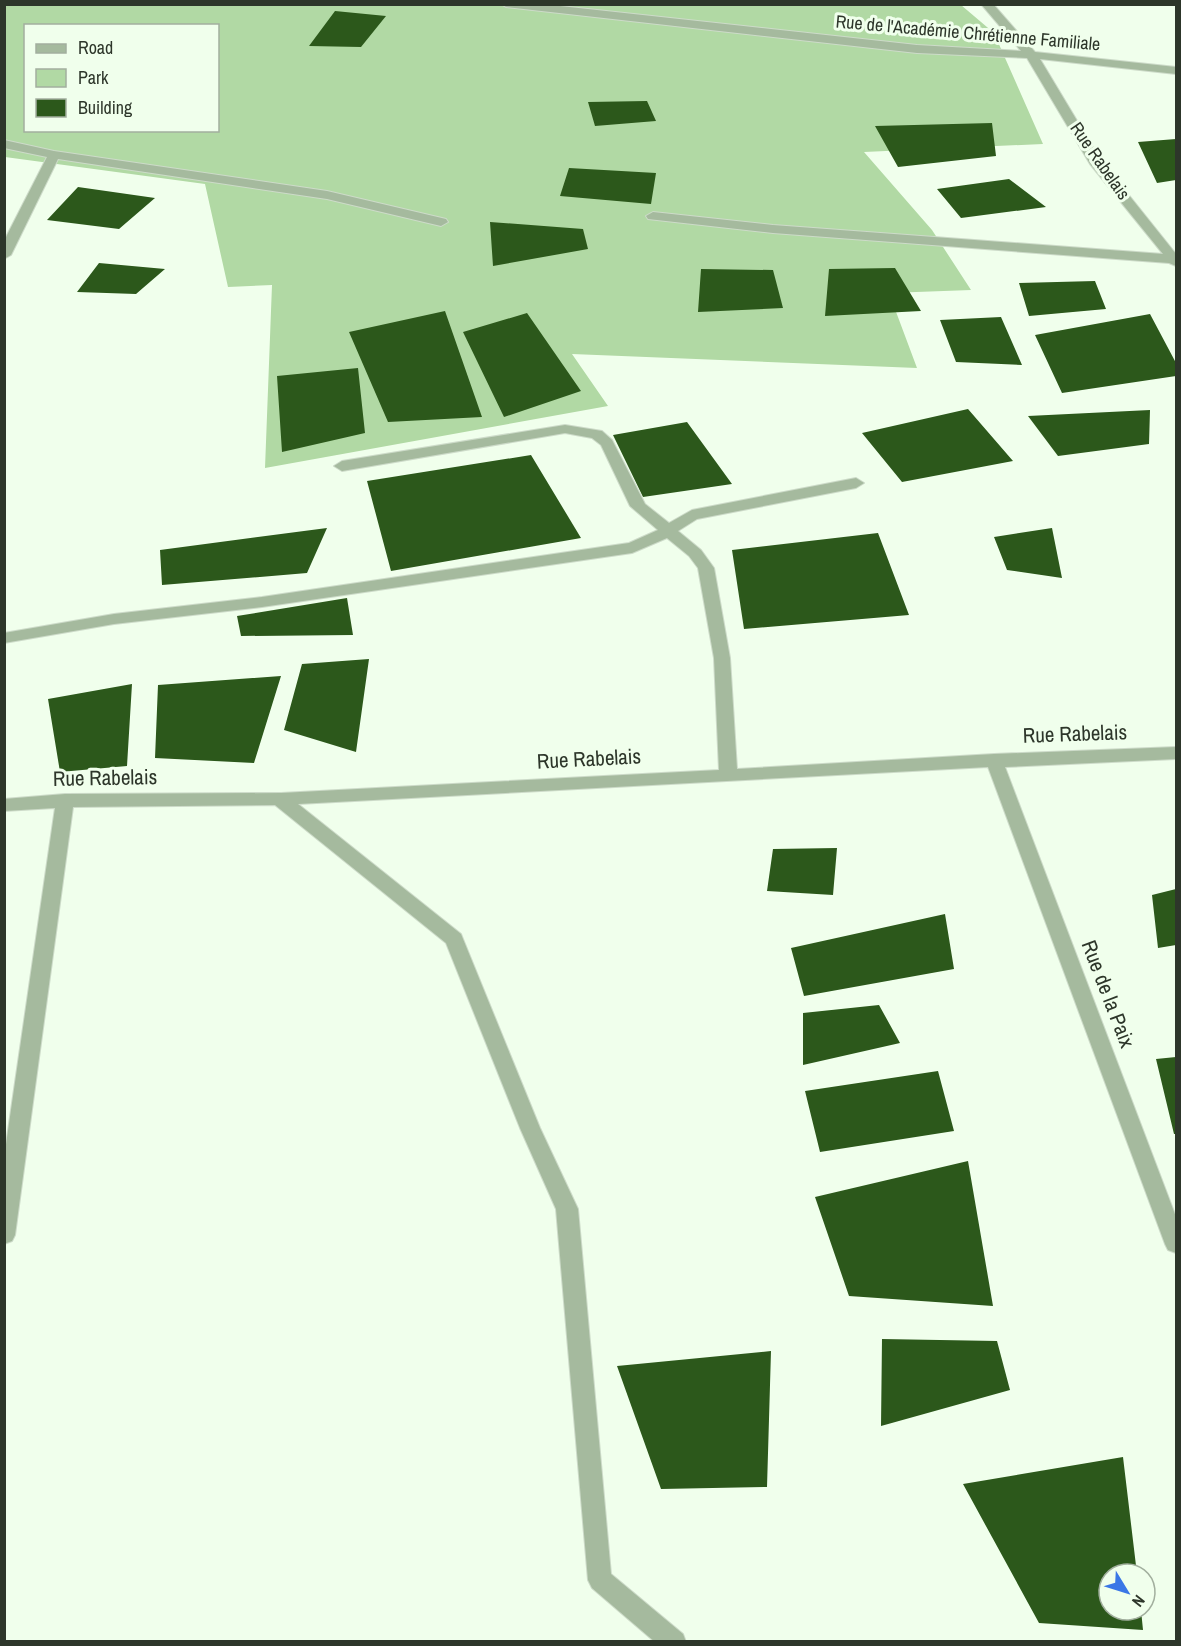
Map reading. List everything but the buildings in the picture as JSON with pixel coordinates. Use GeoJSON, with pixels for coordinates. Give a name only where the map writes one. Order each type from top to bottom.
{"type":"FeatureCollection","features":[{"type":"Feature","properties":{"kind":"street","name":"Rue de l'Académie Chrétienne Familiale"},"geometry":{"type":"LineString","coordinates":[[506,4],[917,49],[1031,55],[1176,70]]}},
{"type":"Feature","properties":{"kind":"street","name":"Rue Rabelais"},"geometry":{"type":"LineString","coordinates":[[986,4],[1031,55],[1095,161],[1175,260]]}},
{"type":"Feature","properties":{"kind":"street"},"geometry":{"type":"LineString","coordinates":[[4,144],[54,155],[327,195],[441,222]]}},
{"type":"Feature","properties":{"kind":"street"},"geometry":{"type":"LineString","coordinates":[[4,255],[54,155]]}},
{"type":"Feature","properties":{"kind":"street"},"geometry":{"type":"LineString","coordinates":[[653,216],[773,229],[1175,260]]}},
{"type":"Feature","properties":{"kind":"street"},"geometry":{"type":"LineString","coordinates":[[342,466],[541,431],[582,430],[597,434],[608,443],[638,506],[695,553],[706,568],[722,658],[728,774]]}},
{"type":"Feature","properties":{"kind":"street"},"geometry":{"type":"LineString","coordinates":[[4,638],[114,619],[262,602],[474,569],[632,548],[670,531],[692,515],[856,483]]}},
{"type":"Feature","properties":{"kind":"street","name":"Rue Rabelais"},"geometry":{"type":"LineString","coordinates":[[4,805],[65,800],[279,799],[994,760],[1176,753]]}},
{"type":"Feature","properties":{"kind":"street","name":"Rue de la Paix"},"geometry":{"type":"LineString","coordinates":[[994,760],[1176,1244]]}},
{"type":"Feature","properties":{"kind":"street"},"geometry":{"type":"LineString","coordinates":[[279,799],[454,939],[530,1128],[567,1209],[600,1580],[674,1641]]}},
{"type":"Feature","properties":{"kind":"street"},"geometry":{"type":"LineString","coordinates":[[4,1235],[65,800]]}},
{"type":"Feature","properties":{"kind":"green space"},"geometry":{"type":"Polygon","coordinates":[[[5,4],[961,5],[994,33],[1043,144],[864,152],[932,230],[971,290],[889,293],[917,368],[572,354],[608,406],[265,468],[272,285],[228,287],[205,184],[5,157],[5,4]]]}}]}
